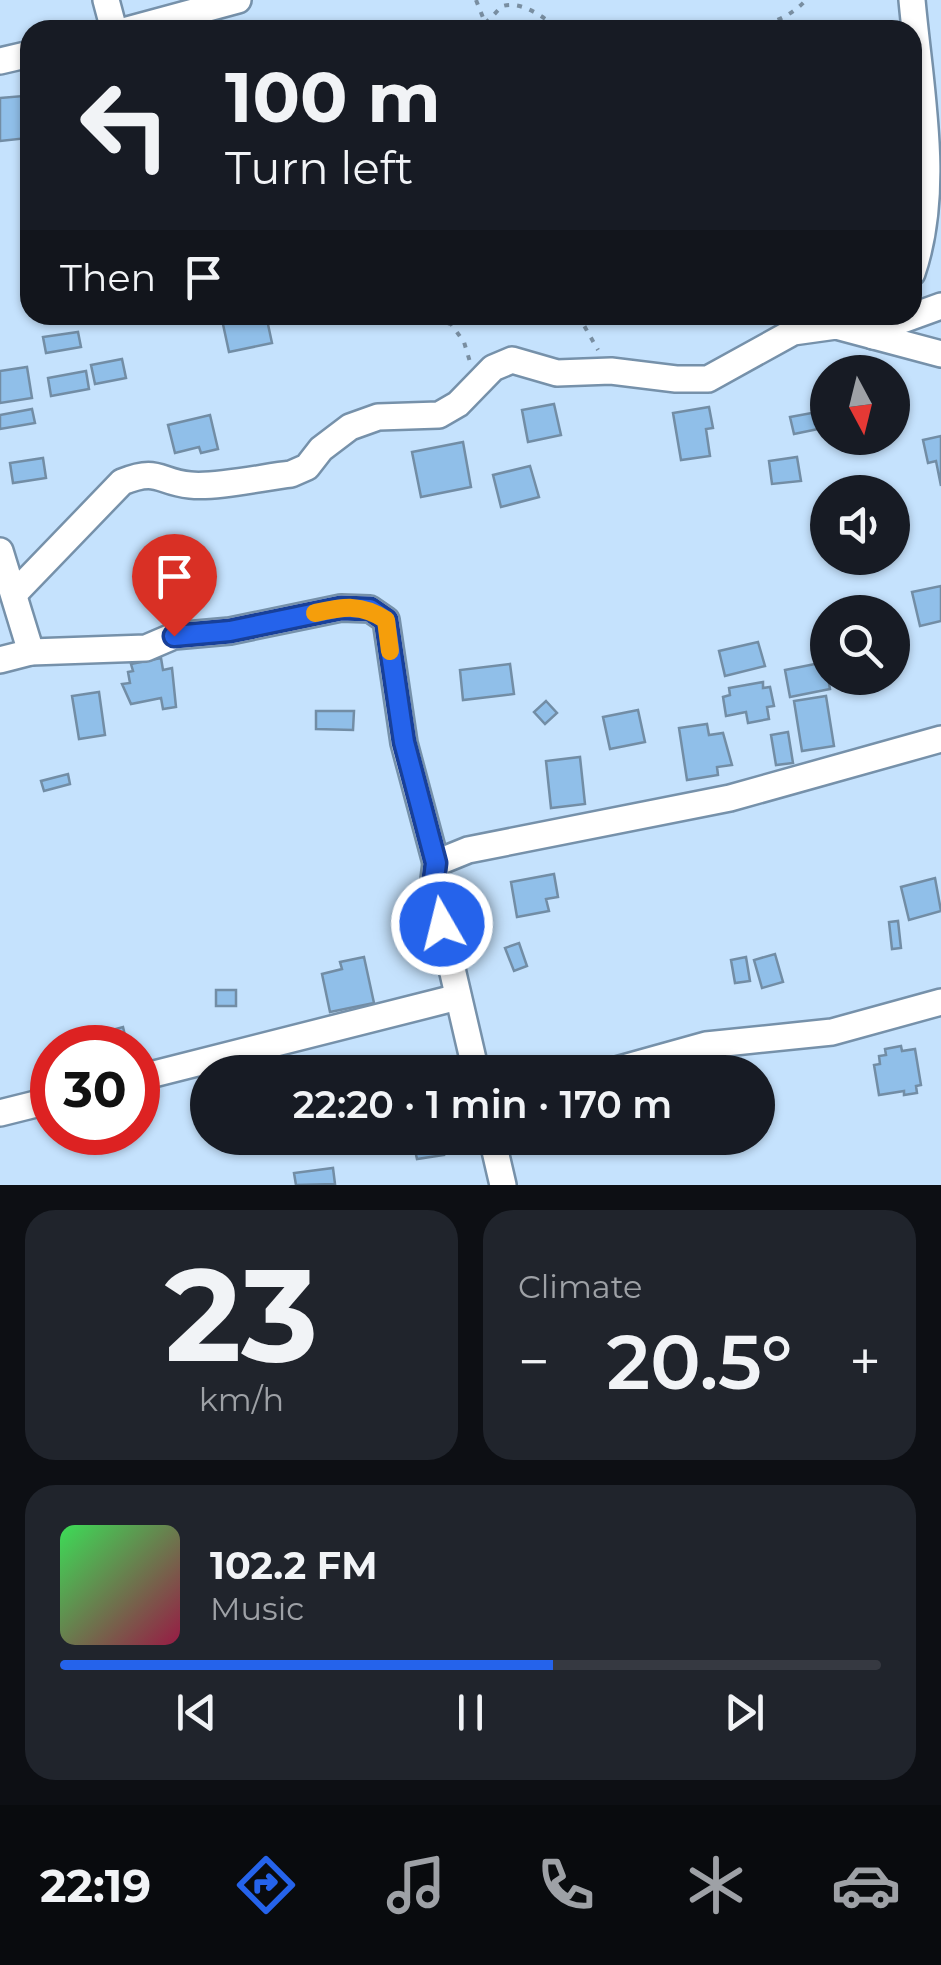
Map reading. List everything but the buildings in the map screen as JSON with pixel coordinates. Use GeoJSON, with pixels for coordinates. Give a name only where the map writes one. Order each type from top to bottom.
{"type":"FeatureCollection","features":[{"type":"Feature","properties":{"kind":"street"},"geometry":{"type":"LineString","coordinates":[[164,20],[238,0]]}},
{"type":"Feature","properties":{"kind":"street"},"geometry":{"type":"LineString","coordinates":[[922,74],[932,211],[922,242]]}},
{"type":"Feature","properties":{"kind":"street"},"geometry":{"type":"LineString","coordinates":[[14,594],[122,482],[157,474],[190,486],[292,474],[307,466],[321,448],[350,427],[378,417],[440,415],[458,404],[493,368],[512,360],[557,373],[611,371],[708,379],[793,332],[836,326],[881,326],[941,354]]}},
{"type":"Feature","properties":{"kind":"street"},"geometry":{"type":"LineString","coordinates":[[0,550],[31,652]]}},
{"type":"Feature","properties":{"kind":"street"},"geometry":{"type":"LineString","coordinates":[[0,660],[31,652],[146,648],[174,636],[230,631],[341,608],[370,609],[386,620],[404,742],[436,863],[433,887],[472,1055]]}},
{"type":"Feature","properties":{"kind":"street"},"geometry":{"type":"LineString","coordinates":[[436,863],[468,850],[730,798],[941,739]]}},
{"type":"Feature","properties":{"kind":"street"},"geometry":{"type":"LineString","coordinates":[[160,1072],[458,998]]}},
{"type":"Feature","properties":{"kind":"street"},"geometry":{"type":"LineString","coordinates":[[670,1055],[706,1045],[832,1032],[941,1002]]}},
{"type":"Feature","properties":{"kind":"street"},"geometry":{"type":"LineString","coordinates":[[0,1113],[30,1106]]}},
{"type":"Feature","properties":{"kind":"street"},"geometry":{"type":"LineString","coordinates":[[496,1155],[503,1185]]}},
{"type":"Feature","properties":{"kind":"path"},"geometry":{"type":"LineString","coordinates":[[772,20],[792,14],[806,0]]}},
{"type":"Feature","properties":{"kind":"path"},"geometry":{"type":"LineString","coordinates":[[489,20],[502,7],[522,4],[549,20]]}},
{"type":"Feature","properties":{"kind":"path"},"geometry":{"type":"LineString","coordinates":[[452,325],[464,342],[477,384]]}},
{"type":"Feature","properties":{"kind":"path"},"geometry":{"type":"LineString","coordinates":[[584,325],[611,371]]}},
{"type":"Feature","properties":{"kind":"slow traffic"},"geometry":{"type":"LineString","coordinates":[[315,613],[341,608],[370,609],[386,620],[390,651]]}},
{"type":"Feature","properties":{"kind":"route"},"geometry":{"type":"LineString","coordinates":[[174,636],[230,631],[341,608],[370,609],[386,620],[404,742],[436,863],[433,887],[442,924]]}}]}
